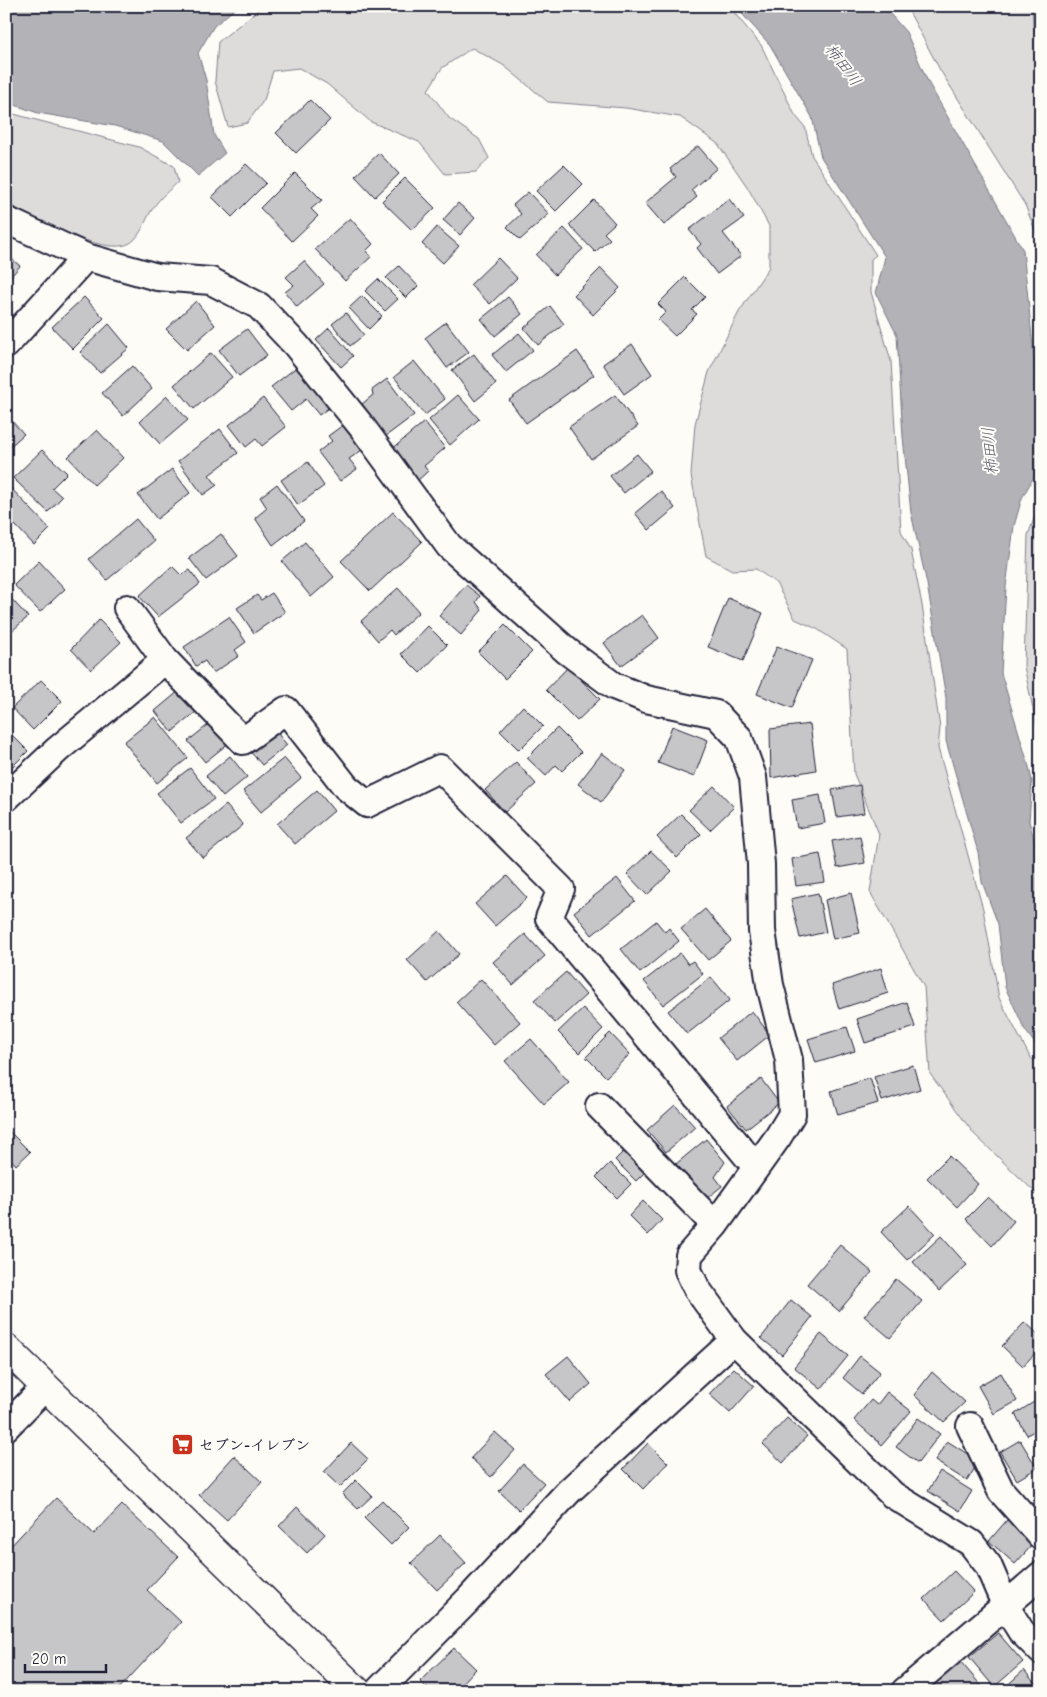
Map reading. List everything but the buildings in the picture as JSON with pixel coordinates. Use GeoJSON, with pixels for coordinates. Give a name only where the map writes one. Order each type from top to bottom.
{"type":"FeatureCollection","features":[{"type":"Feature","properties":{"kind":"street"},"geometry":{"type":"LineString","coordinates":[[6,220],[86,257],[158,277],[211,281],[259,306],[296,345],[362,427],[449,546],[567,651],[614,686],[646,699],[716,714],[739,738],[753,777],[761,864],[762,931],[770,985],[789,1060],[792,1114],[715,1225],[689,1255],[688,1270],[697,1289],[734,1340],[893,1495],[971,1543],[988,1564],[1006,1607],[1021,1631],[1041,1651]]}},
{"type":"Feature","properties":{"kind":"street"},"geometry":{"type":"LineString","coordinates":[[6,345],[86,257]]}},
{"type":"Feature","properties":{"kind":"street"},"geometry":{"type":"LineString","coordinates":[[127,608],[166,660],[243,741],[286,710],[346,787],[367,804],[440,768],[561,889],[549,918],[756,1167]]}},
{"type":"Feature","properties":{"kind":"street"},"geometry":{"type":"LineString","coordinates":[[6,798],[57,750],[166,660]]}},
{"type":"Feature","properties":{"kind":"street"},"geometry":{"type":"LineString","coordinates":[[599,1106],[715,1225]]}},
{"type":"Feature","properties":{"kind":"street"},"geometry":{"type":"LineString","coordinates":[[378,1691],[468,1600],[569,1491],[734,1340]]}},
{"type":"Feature","properties":{"kind":"street"},"geometry":{"type":"LineString","coordinates":[[6,1348],[357,1691]]}},
{"type":"Feature","properties":{"kind":"street"},"geometry":{"type":"LineString","coordinates":[[6,1427],[46,1387]]}},
{"type":"Feature","properties":{"kind":"street"},"geometry":{"type":"LineString","coordinates":[[970,1426],[1001,1491],[1041,1536]]}},
{"type":"Feature","properties":{"kind":"street"},"geometry":{"type":"LineString","coordinates":[[905,1691],[1006,1607],[1041,1575]]}},
{"type":"Feature","properties":{"kind":"shaded area"},"geometry":{"type":"Polygon","coordinates":[[[263,6],[725,6],[732,10],[761,45],[795,115],[805,127],[812,156],[876,255],[871,259],[871,292],[891,361],[901,531],[911,550],[922,605],[940,728],[938,748],[983,909],[999,998],[1030,1057],[1041,1067],[1041,1198],[974,1134],[930,1074],[924,987],[870,892],[879,834],[854,774],[847,649],[817,629],[795,619],[776,583],[756,569],[732,570],[706,556],[691,475],[695,424],[709,372],[739,312],[769,267],[769,226],[748,188],[718,144],[680,117],[626,108],[548,102],[503,65],[472,48],[442,68],[428,90],[449,118],[479,139],[489,158],[476,172],[445,174],[419,142],[371,122],[327,84],[299,68],[273,71],[264,100],[247,123],[228,127],[215,81],[218,42],[263,6]]]}},
{"type":"Feature","properties":{"kind":"shaded area"},"geometry":{"type":"Polygon","coordinates":[[[906,6],[1032,6],[1033,26],[1041,41],[1041,245],[1025,205],[940,70],[906,6]]]}},
{"type":"Feature","properties":{"kind":"shaded area"},"geometry":{"type":"Polygon","coordinates":[[[6,112],[139,147],[174,166],[178,182],[156,203],[143,228],[134,240],[123,246],[108,246],[71,235],[6,203],[6,112]]]}},
{"type":"Feature","properties":{"kind":"shaded area"},"geometry":{"type":"Polygon","coordinates":[[[1041,500],[1041,747],[1024,666],[1028,535],[1041,500]]]}},
{"type":"Feature","properties":{"kind":"water"},"geometry":{"type":"Polygon","coordinates":[[[6,6],[238,6],[214,26],[198,53],[206,80],[214,135],[225,153],[198,176],[163,141],[115,126],[38,113],[6,102],[6,6]]]}},
{"type":"Feature","properties":{"kind":"water","name":"柿田川"},"geometry":{"type":"Polygon","coordinates":[[[735,6],[883,6],[906,32],[928,82],[1023,250],[1040,415],[1041,464],[1022,498],[1014,526],[1006,587],[1001,673],[1032,781],[1029,821],[1039,857],[1041,876],[1041,1052],[1025,1030],[1005,987],[998,924],[982,882],[978,852],[946,741],[946,698],[927,584],[911,513],[903,437],[897,335],[876,293],[885,257],[821,157],[812,117],[770,45],[735,6]]]}},
{"type":"Feature","properties":{"kind":"place","name":"セブン-イレブン"},"geometry":{"type":"Point","coordinates":[183,1445]}}]}
